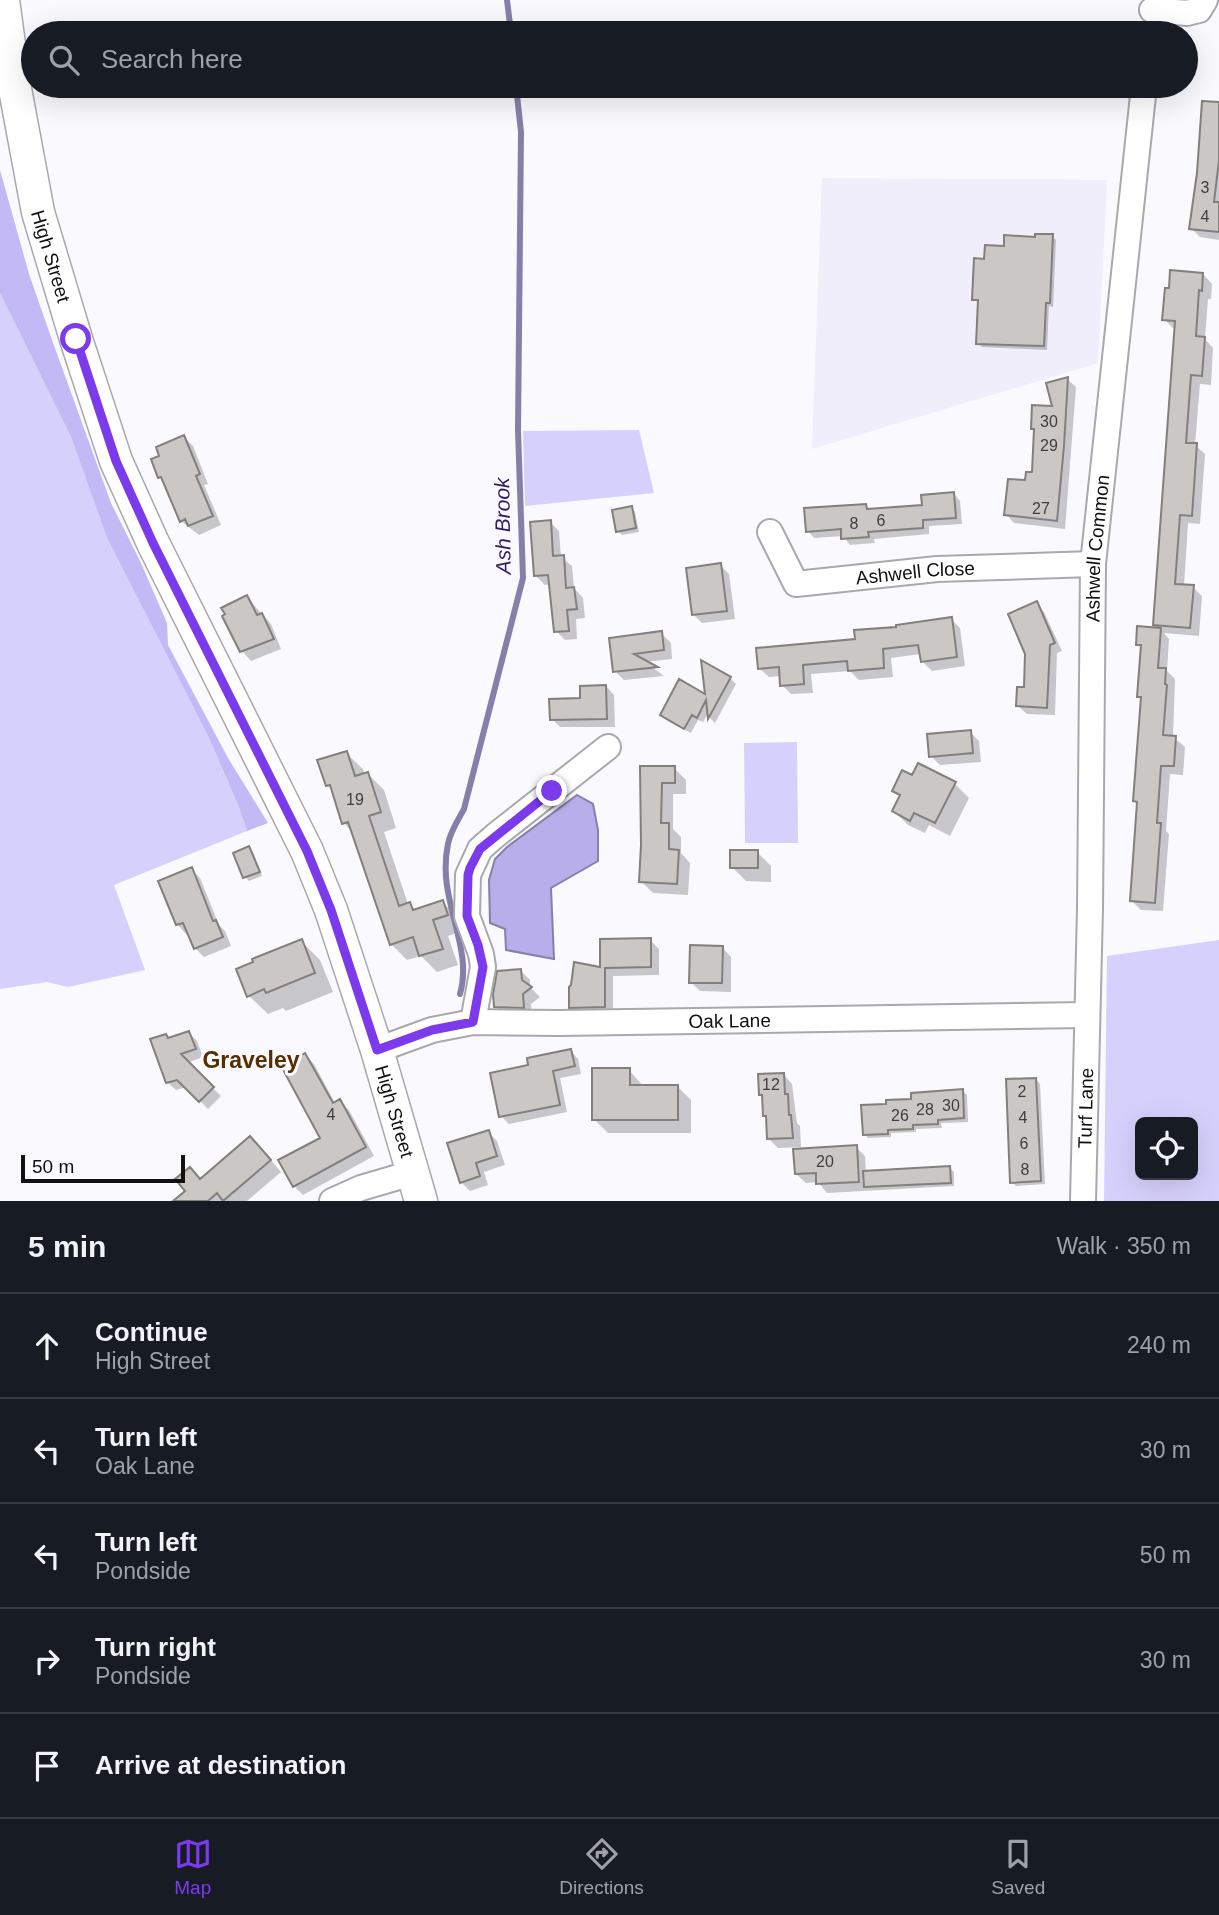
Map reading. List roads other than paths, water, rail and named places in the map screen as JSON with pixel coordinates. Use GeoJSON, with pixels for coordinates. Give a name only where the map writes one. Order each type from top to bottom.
{"type":"FeatureCollection","features":[{"type":"Feature","properties":{"kind":"main road","name":"High Street"},"geometry":{"type":"LineString","coordinates":[[3,0],[15,89],[38,212],[116,461],[153,543],[307,851],[331,910],[377,1050],[417,1187]]}},
{"type":"Feature","properties":{"kind":"street"},"geometry":{"type":"LineString","coordinates":[[1151,14],[1199,10],[1205,0]]}},
{"type":"Feature","properties":{"kind":"street","name":"Ashwell Common"},"geometry":{"type":"LineString","coordinates":[[1087,1015],[1093,564],[1143,98]]}},
{"type":"Feature","properties":{"kind":"street","name":"Ashwell Close"},"geometry":{"type":"LineString","coordinates":[[769,532],[796,584],[937,569],[1093,564]]}},
{"type":"Feature","properties":{"kind":"street"},"geometry":{"type":"LineString","coordinates":[[473,1022],[483,967],[467,916],[470,868],[480,849],[608,747]]}},
{"type":"Feature","properties":{"kind":"street","name":"Oak Lane"},"geometry":{"type":"LineString","coordinates":[[377,1050],[432,1030],[473,1022],[1087,1015]]}},
{"type":"Feature","properties":{"kind":"street","name":"Turf Lane"},"geometry":{"type":"LineString","coordinates":[[1083,1201],[1087,1015]]}},
{"type":"Feature","properties":{"kind":"street"},"geometry":{"type":"LineString","coordinates":[[331,1201],[361,1188],[417,1187]]}},
{"type":"Feature","properties":{"kind":"waterway","name":"Ash Brook"},"geometry":{"type":"LineString","coordinates":[[507,0],[510,21]]}},
{"type":"Feature","properties":{"kind":"waterway","name":"Ash Brook"},"geometry":{"type":"LineString","coordinates":[[460,994],[462,958],[447,884],[448,844],[464,809],[523,578],[518,430],[521,132],[517,98]]}},
{"type":"Feature","properties":{"kind":"district","name":"Graveley"},"geometry":{"type":"Point","coordinates":[251,1060]}}]}
